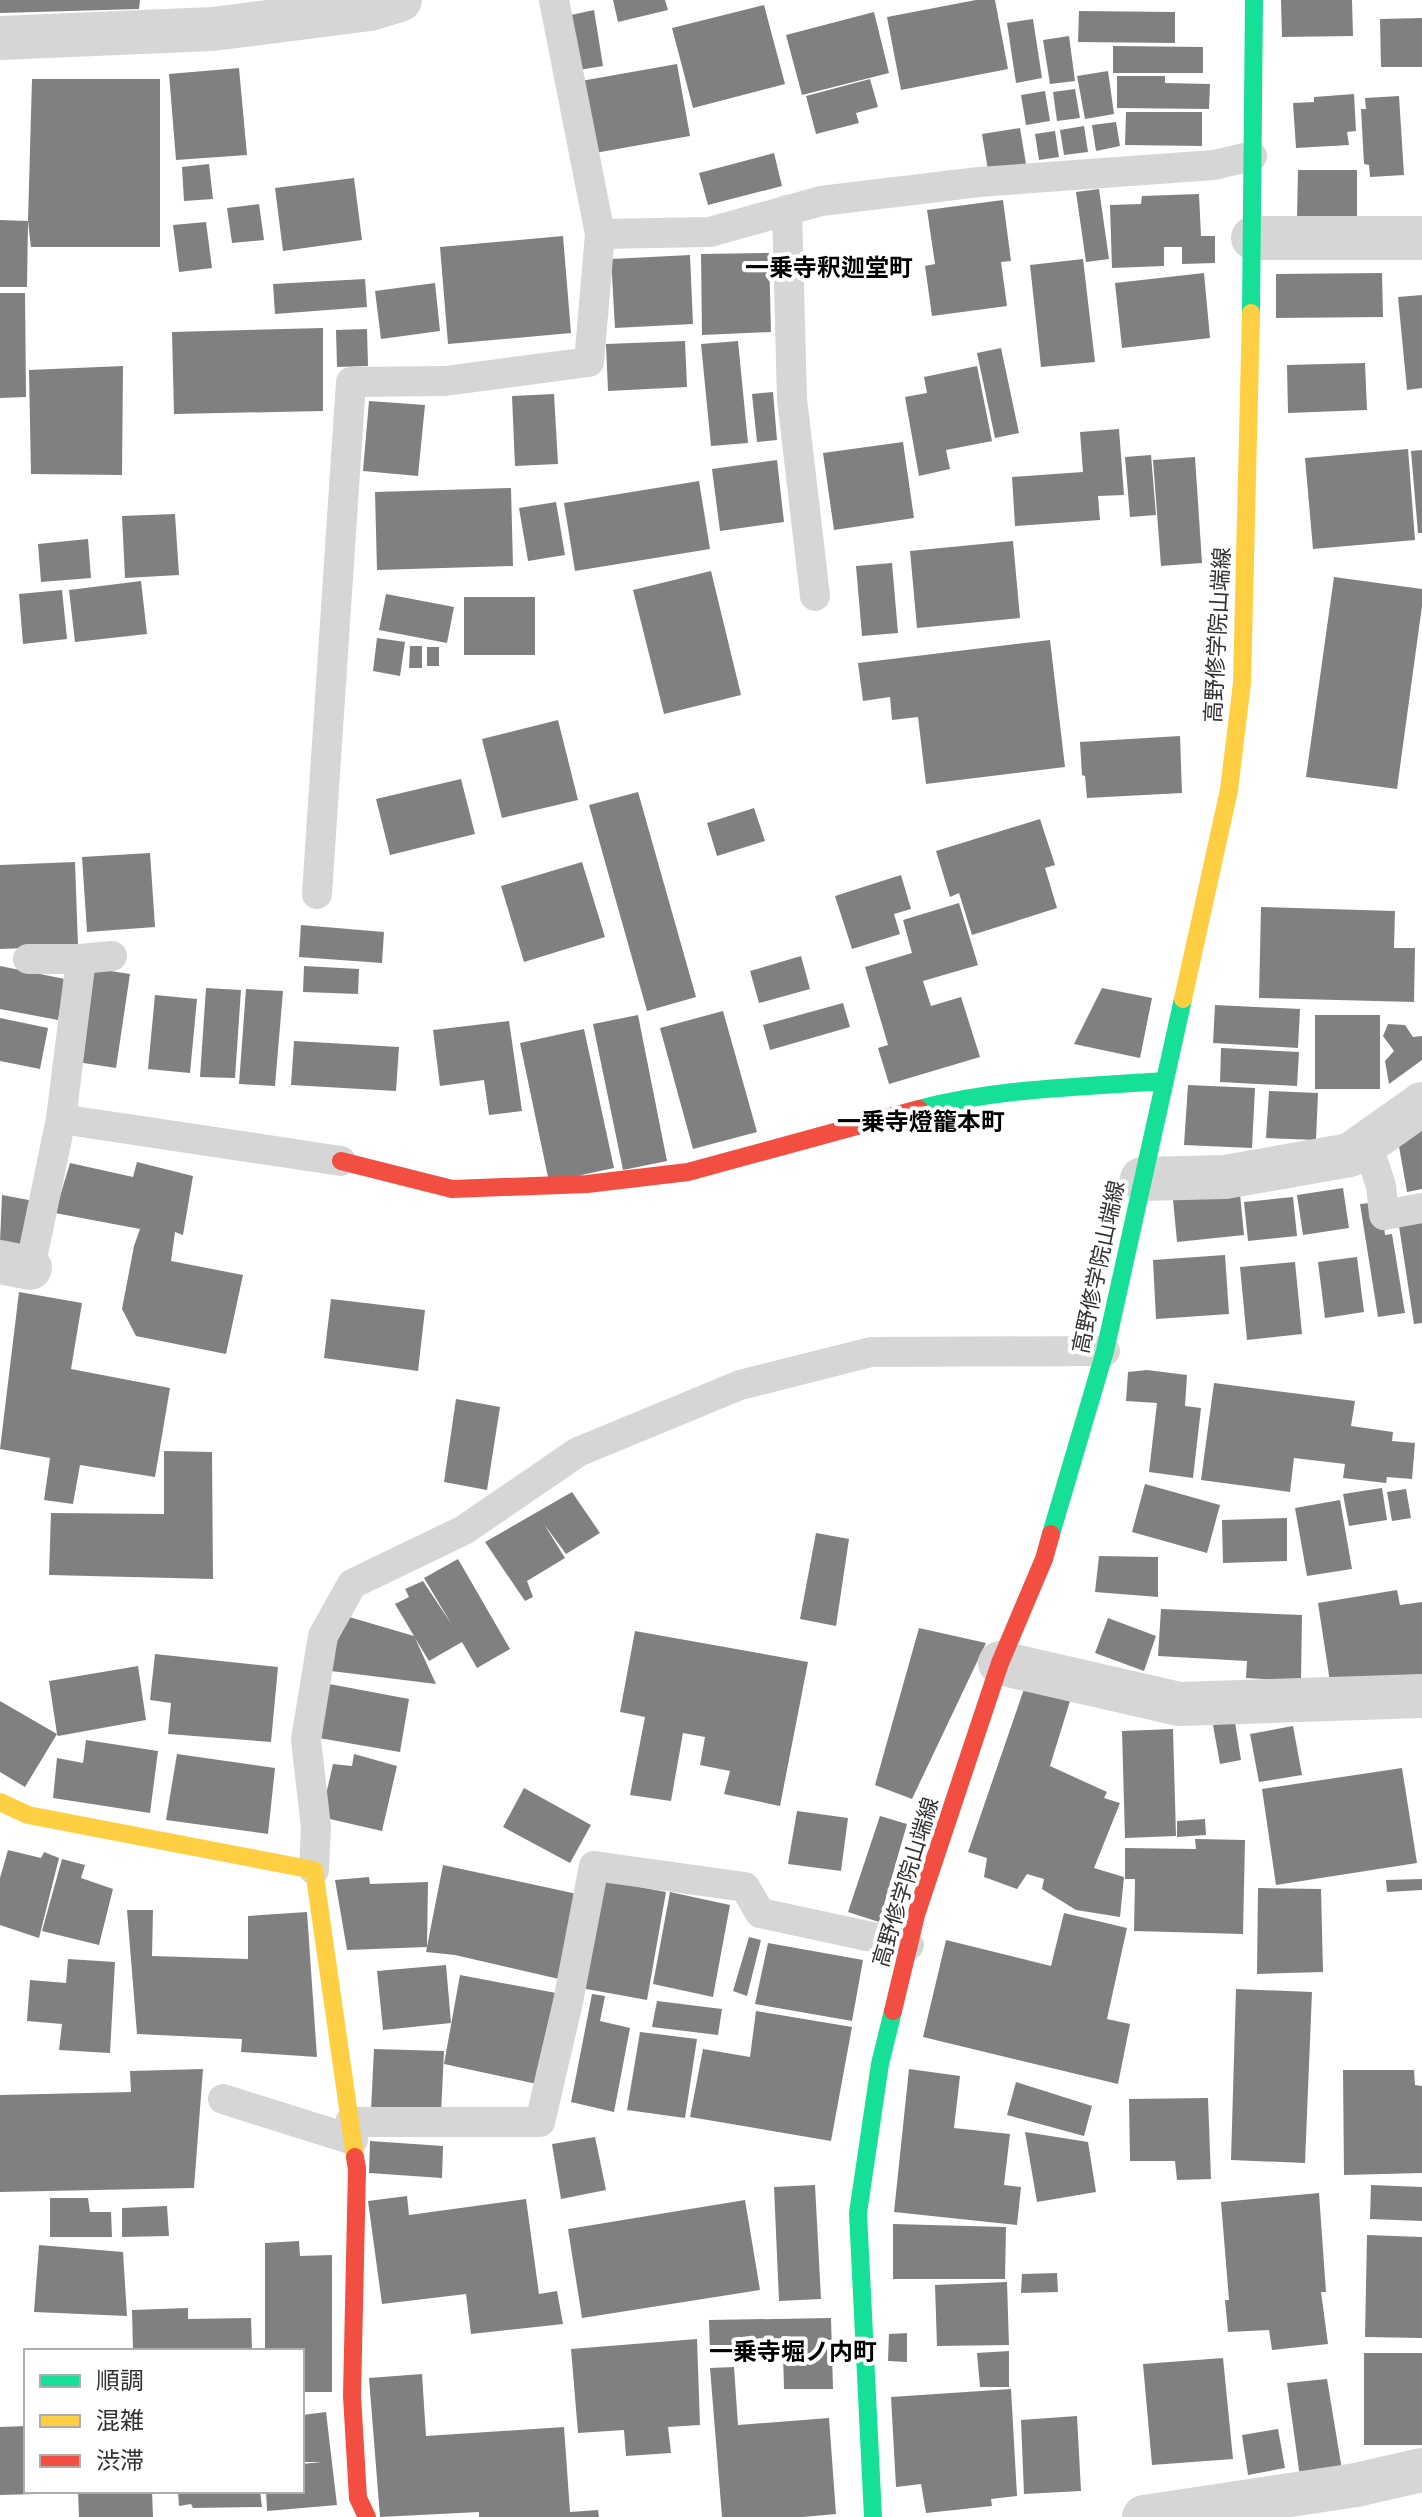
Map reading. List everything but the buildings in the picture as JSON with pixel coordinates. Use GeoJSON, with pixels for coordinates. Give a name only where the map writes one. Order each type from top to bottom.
{"type":"FeatureCollection","features":[{"type":"Feature","properties":{"kind":"main road","name":"高野修学院山端線"},"geometry":{"type":"LineString","coordinates":[[873,2517],[858,2213],[880,2064],[916,1915],[1000,1663],[1044,1559],[1105,1351],[1229,790],[1242,683],[1253,238],[1254,0]]}},
{"type":"Feature","properties":{"kind":"main road"},"geometry":{"type":"LineString","coordinates":[[341,1161],[452,1189],[587,1184],[688,1172],[942,1103],[1003,1093],[1164,1081]]}},
{"type":"Feature","properties":{"kind":"main road"},"geometry":{"type":"LineString","coordinates":[[0,1802],[28,1815],[314,1870],[357,2169],[352,2396],[358,2498],[367,2517]]}},
{"type":"Feature","properties":{"kind":"street"},"geometry":{"type":"LineString","coordinates":[[0,38],[213,29],[279,10],[370,9],[400,0]]}},
{"type":"Feature","properties":{"kind":"street"},"geometry":{"type":"LineString","coordinates":[[1253,238],[1422,238]]}},
{"type":"Feature","properties":{"kind":"street"},"geometry":{"type":"LineString","coordinates":[[1142,1179],[1225,1177],[1350,1155],[1422,1104]]}},
{"type":"Feature","properties":{"kind":"street"},"geometry":{"type":"LineString","coordinates":[[1000,1663],[1179,1704],[1422,1696]]}},
{"type":"Feature","properties":{"kind":"street"},"geometry":{"type":"LineString","coordinates":[[1144,2517],[1356,2485],[1422,2470]]}},
{"type":"Feature","properties":{"kind":"lane"},"geometry":{"type":"LineString","coordinates":[[317,894],[351,382],[445,381],[589,362],[600,234],[554,0]]}},
{"type":"Feature","properties":{"kind":"lane"},"geometry":{"type":"LineString","coordinates":[[600,234],[710,232],[821,201],[979,182],[1214,165],[1252,156]]}},
{"type":"Feature","properties":{"kind":"lane"},"geometry":{"type":"LineString","coordinates":[[787,210],[792,399],[815,596]]}},
{"type":"Feature","properties":{"kind":"lane"},"geometry":{"type":"LineString","coordinates":[[28,959],[112,956]]}},
{"type":"Feature","properties":{"kind":"lane"},"geometry":{"type":"LineString","coordinates":[[15,1265],[61,1119],[81,959]]}},
{"type":"Feature","properties":{"kind":"lane"},"geometry":{"type":"LineString","coordinates":[[61,1119],[341,1161]]}},
{"type":"Feature","properties":{"kind":"lane"},"geometry":{"type":"LineString","coordinates":[[1367,1143],[1381,1186],[1384,1215],[1422,1208]]}},
{"type":"Feature","properties":{"kind":"lane"},"geometry":{"type":"LineString","coordinates":[[314,1870],[316,1827],[306,1740],[323,1636],[352,1584],[464,1530],[578,1452],[740,1385],[871,1352],[1105,1351]]}},
{"type":"Feature","properties":{"kind":"lane"},"geometry":{"type":"LineString","coordinates":[[223,2099],[352,2131],[540,2122],[568,2002],[594,1866],[745,1887],[760,1913],[909,1945]]}},
{"type":"Feature","properties":{"kind":"traffic: fast"},"geometry":{"type":"LineString","coordinates":[[1251,313],[1254,0]]}},
{"type":"Feature","properties":{"kind":"traffic: fast"},"geometry":{"type":"LineString","coordinates":[[1051,1534],[1105,1351],[1183,999]]}},
{"type":"Feature","properties":{"kind":"traffic: fast"},"geometry":{"type":"LineString","coordinates":[[919,1109],[1010,1092],[1164,1081]]}},
{"type":"Feature","properties":{"kind":"traffic: fast"},"geometry":{"type":"LineString","coordinates":[[873,2517],[858,2213],[880,2064],[893,2011]]}},
{"type":"Feature","properties":{"kind":"traffic: slow"},"geometry":{"type":"LineString","coordinates":[[1183,999],[1229,790],[1242,683],[1251,313]]}},
{"type":"Feature","properties":{"kind":"traffic: slow"},"geometry":{"type":"LineString","coordinates":[[0,1802],[28,1815],[314,1870],[355,2157]]}},
{"type":"Feature","properties":{"kind":"traffic: jam"},"geometry":{"type":"LineString","coordinates":[[341,1161],[452,1189],[587,1184],[688,1172],[919,1109]]}},
{"type":"Feature","properties":{"kind":"traffic: jam"},"geometry":{"type":"LineString","coordinates":[[893,2011],[916,1915],[1000,1663],[1044,1559],[1051,1534]]}},
{"type":"Feature","properties":{"kind":"traffic: jam"},"geometry":{"type":"LineString","coordinates":[[355,2157],[352,2396],[358,2498],[367,2517]]}},
{"type":"Feature","properties":{"kind":"district","name":"一乗寺釈迦堂町"},"geometry":{"type":"Point","coordinates":[829,268]}},
{"type":"Feature","properties":{"kind":"district","name":"一乗寺燈籠本町"},"geometry":{"type":"Point","coordinates":[921,1122]}},
{"type":"Feature","properties":{"kind":"district","name":"一乗寺堀ノ内町"},"geometry":{"type":"Point","coordinates":[793,2352]}}]}
